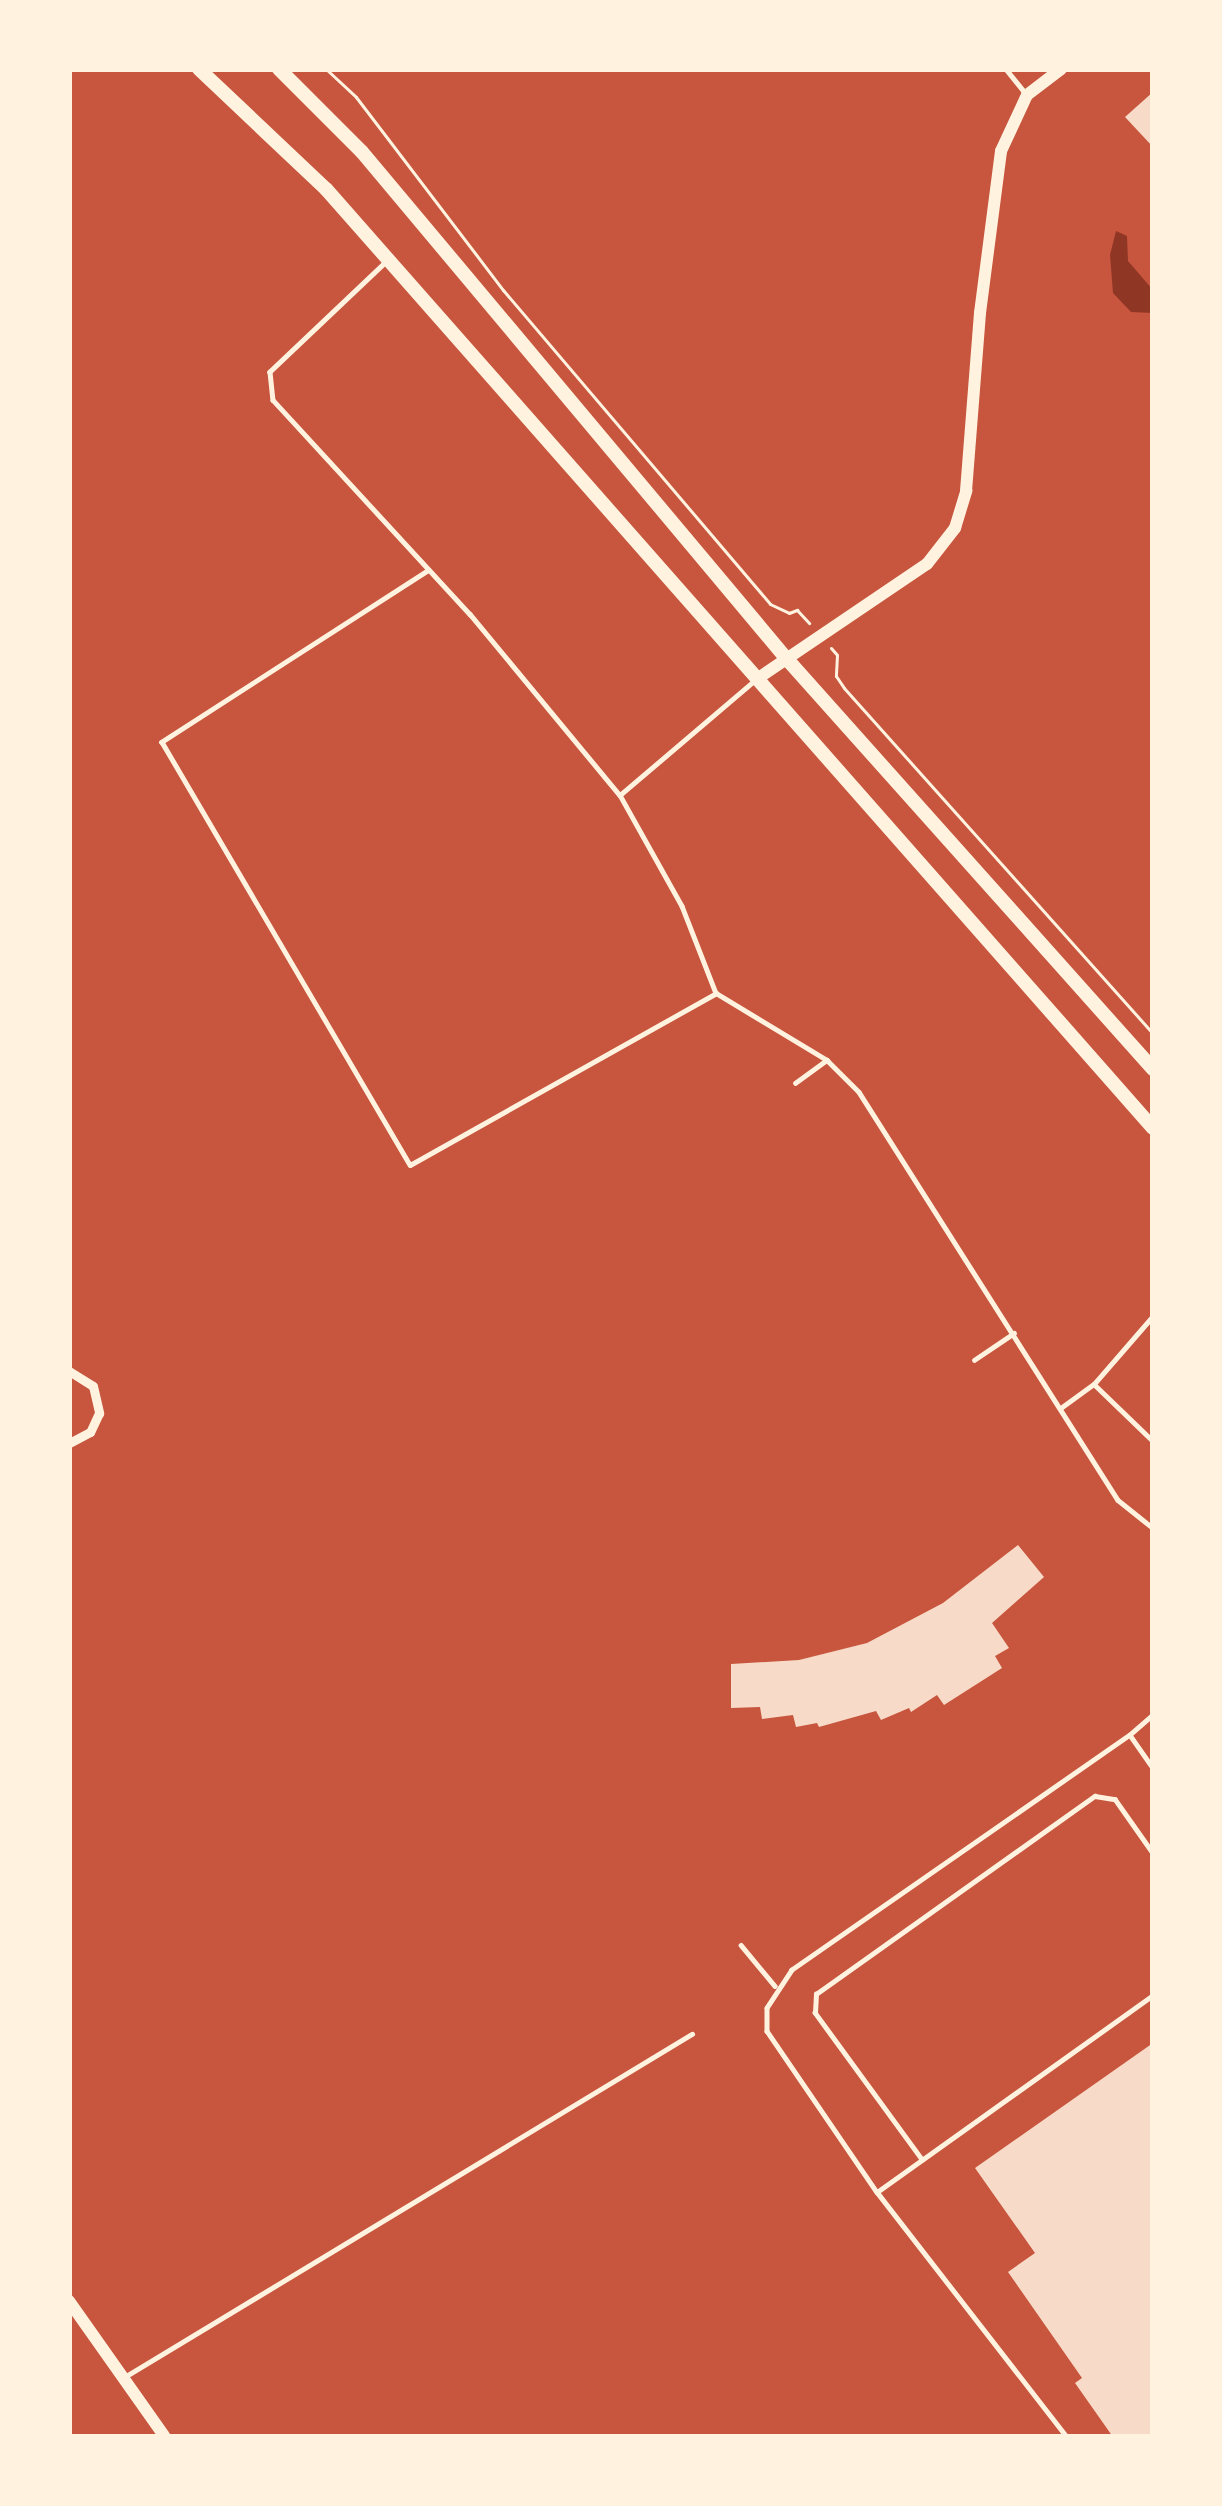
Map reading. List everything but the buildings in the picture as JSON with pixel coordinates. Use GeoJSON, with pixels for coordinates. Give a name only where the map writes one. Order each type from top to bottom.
{"type":"FeatureCollection","features":[{"type":"Feature","properties":{"kind":"main road"},"geometry":{"type":"LineString","coordinates":[[199,69],[326,189],[1153,1128]]}},
{"type":"Feature","properties":{"kind":"main road"},"geometry":{"type":"LineString","coordinates":[[278,69],[362,152],[785,658],[1153,1069]]}},
{"type":"Feature","properties":{"kind":"street"},"geometry":{"type":"LineString","coordinates":[[757,679],[926,564],[955,528],[966,491],[980,313],[1001,151],[1027,95],[1061,69]]}},
{"type":"Feature","properties":{"kind":"street"},"geometry":{"type":"LineString","coordinates":[[69,1371],[93,1385],[99,1413],[90,1432],[69,1442]]}},
{"type":"Feature","properties":{"kind":"street"},"geometry":{"type":"LineString","coordinates":[[69,2301],[164,2437]]}},
{"type":"Feature","properties":{"kind":"lane"},"geometry":{"type":"LineString","coordinates":[[1006,69],[1027,95]]}},
{"type":"Feature","properties":{"kind":"lane"},"geometry":{"type":"LineString","coordinates":[[388,260],[270,372],[273,400],[429,570],[620,795],[682,906],[716,993],[827,1060],[859,1092],[1118,1500],[1153,1528]]}},
{"type":"Feature","properties":{"kind":"lane"},"geometry":{"type":"LineString","coordinates":[[429,570],[162,742],[410,1165],[716,993]]}},
{"type":"Feature","properties":{"kind":"lane"},"geometry":{"type":"LineString","coordinates":[[620,795],[757,679]]}},
{"type":"Feature","properties":{"kind":"lane"},"geometry":{"type":"LineString","coordinates":[[795,1083],[827,1060]]}},
{"type":"Feature","properties":{"kind":"lane"},"geometry":{"type":"LineString","coordinates":[[1062,1407],[1094,1384],[1153,1316]]}},
{"type":"Feature","properties":{"kind":"lane"},"geometry":{"type":"LineString","coordinates":[[974,1360],[1014,1333]]}},
{"type":"Feature","properties":{"kind":"lane"},"geometry":{"type":"LineString","coordinates":[[1094,1384],[1153,1441]]}},
{"type":"Feature","properties":{"kind":"lane"},"geometry":{"type":"LineString","coordinates":[[1066,2437],[877,2192],[776,2051],[767,2031],[767,2008],[792,1970],[1153,1715]]}},
{"type":"Feature","properties":{"kind":"lane"},"geometry":{"type":"LineString","coordinates":[[1130,1735],[1153,1768]]}},
{"type":"Feature","properties":{"kind":"lane"},"geometry":{"type":"LineString","coordinates":[[922,2161],[815,2012],[817,1994],[1095,1796],[1115,1799],[1153,1853]]}},
{"type":"Feature","properties":{"kind":"lane"},"geometry":{"type":"LineString","coordinates":[[740,1945],[776,1988]]}},
{"type":"Feature","properties":{"kind":"lane"},"geometry":{"type":"LineString","coordinates":[[877,2192],[1153,1995]]}},
{"type":"Feature","properties":{"kind":"lane"},"geometry":{"type":"LineString","coordinates":[[123,2378],[692,2034]]}},
{"type":"Feature","properties":{"kind":"path"},"geometry":{"type":"LineString","coordinates":[[326,69],[356,97],[503,290],[770,604],[789,613],[797,610],[837,655],[836,676],[844,688],[1153,1033]]}},
{"type":"Feature","properties":{"kind":"shaded area"},"geometry":{"type":"Polygon","coordinates":[[[1116,231],[1127,236],[1128,261],[1153,290],[1153,313],[1131,312],[1113,293],[1110,255],[1116,231]]]}}]}
